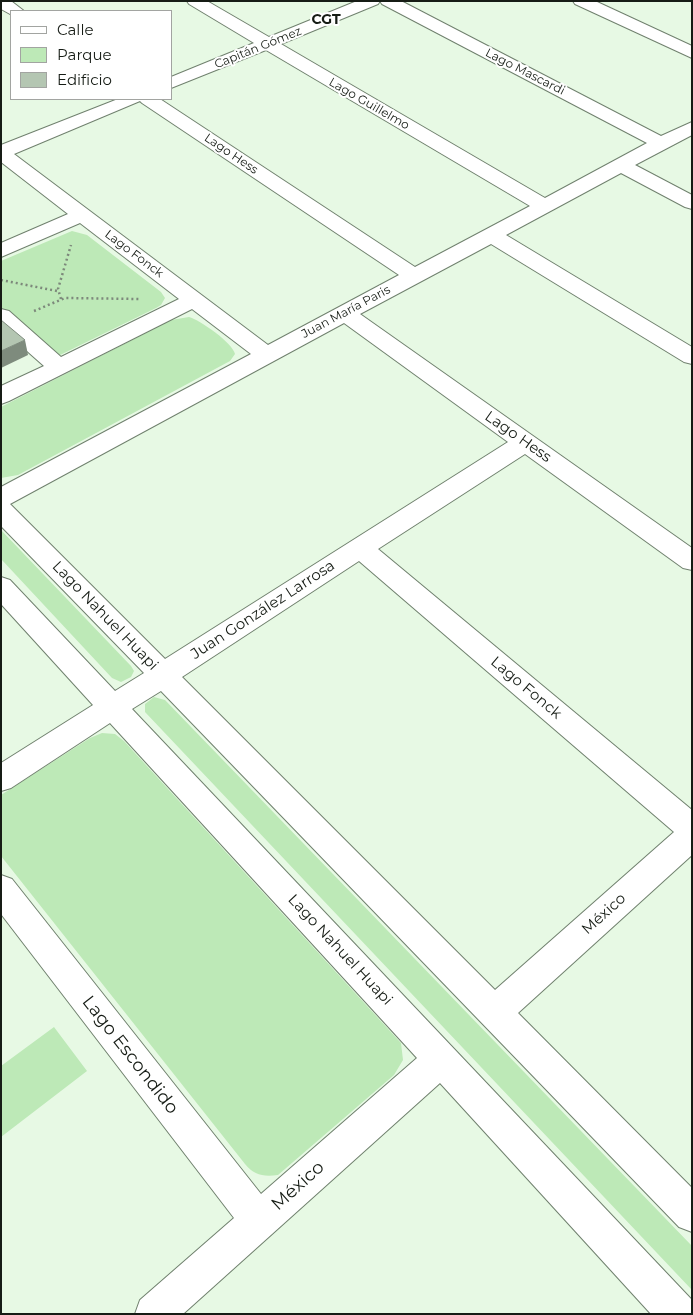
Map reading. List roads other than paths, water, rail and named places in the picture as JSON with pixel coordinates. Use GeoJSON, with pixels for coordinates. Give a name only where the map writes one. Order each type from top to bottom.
{"type":"FeatureCollection","features":[{"type":"Feature","properties":{"kind":"street","name":"Lago Guillelmo"},"geometry":{"type":"LineString","coordinates":[[195,1],[544,206]]}},
{"type":"Feature","properties":{"kind":"street","name":"Capitán Gómez"},"geometry":{"type":"LineString","coordinates":[[172,83],[372,1]]}},
{"type":"Feature","properties":{"kind":"street","name":"Lago Mascardi"},"geometry":{"type":"LineString","coordinates":[[388,1],[661,143]]}},
{"type":"Feature","properties":{"kind":"street"},"geometry":{"type":"LineString","coordinates":[[581,1],[692,53]]}},
{"type":"Feature","properties":{"kind":"street"},"geometry":{"type":"LineString","coordinates":[[1,2],[14,10]]}},
{"type":"Feature","properties":{"kind":"street"},"geometry":{"type":"LineString","coordinates":[[1,153],[131,100]]}},
{"type":"Feature","properties":{"kind":"street","name":"Lago Hess"},"geometry":{"type":"LineString","coordinates":[[150,100],[414,276]]}},
{"type":"Feature","properties":{"kind":"street","name":"Juan María Paris"},"geometry":{"type":"LineString","coordinates":[[1,498],[692,127]]}},
{"type":"Feature","properties":{"kind":"street","name":"Lago Fonck"},"geometry":{"type":"LineString","coordinates":[[1,153],[266,355]]}},
{"type":"Feature","properties":{"kind":"street"},"geometry":{"type":"LineString","coordinates":[[620,165],[692,203]]}},
{"type":"Feature","properties":{"kind":"street"},"geometry":{"type":"LineString","coordinates":[[1,251],[82,215]]}},
{"type":"Feature","properties":{"kind":"street"},"geometry":{"type":"LineString","coordinates":[[490,235],[692,357]]}},
{"type":"Feature","properties":{"kind":"street"},"geometry":{"type":"LineString","coordinates":[[1,396],[193,300]]}},
{"type":"Feature","properties":{"kind":"street","name":"Lago Hess"},"geometry":{"type":"LineString","coordinates":[[344,313],[692,560]]}},
{"type":"Feature","properties":{"kind":"street"},"geometry":{"type":"LineString","coordinates":[[1,316],[59,367]]}},
{"type":"Feature","properties":{"kind":"street","name":"Juan González Larrosa"},"geometry":{"type":"LineString","coordinates":[[1,779],[525,442]]}},
{"type":"Feature","properties":{"kind":"street","name":"Lago Nahuel Huapi"},"geometry":{"type":"LineString","coordinates":[[1,510],[692,1214]]}},
{"type":"Feature","properties":{"kind":"street","name":"Lago Fonck"},"geometry":{"type":"LineString","coordinates":[[360,548],[692,829]]}},
{"type":"Feature","properties":{"kind":"street","name":"Lago Nahuel Huapi"},"geometry":{"type":"LineString","coordinates":[[1,587],[678,1314]]}},
{"type":"Feature","properties":{"kind":"street","name":"México"},"geometry":{"type":"LineString","coordinates":[[494,1012],[692,836]]}},
{"type":"Feature","properties":{"kind":"street","name":"Lago Escondido"},"geometry":{"type":"LineString","coordinates":[[1,889],[259,1221]]}},
{"type":"Feature","properties":{"kind":"street","name":"México"},"geometry":{"type":"LineString","coordinates":[[154,1314],[441,1059]]}},
{"type":"Feature","properties":{"kind":"district","name":"CGT"},"geometry":{"type":"Point","coordinates":[326,20]}}]}
